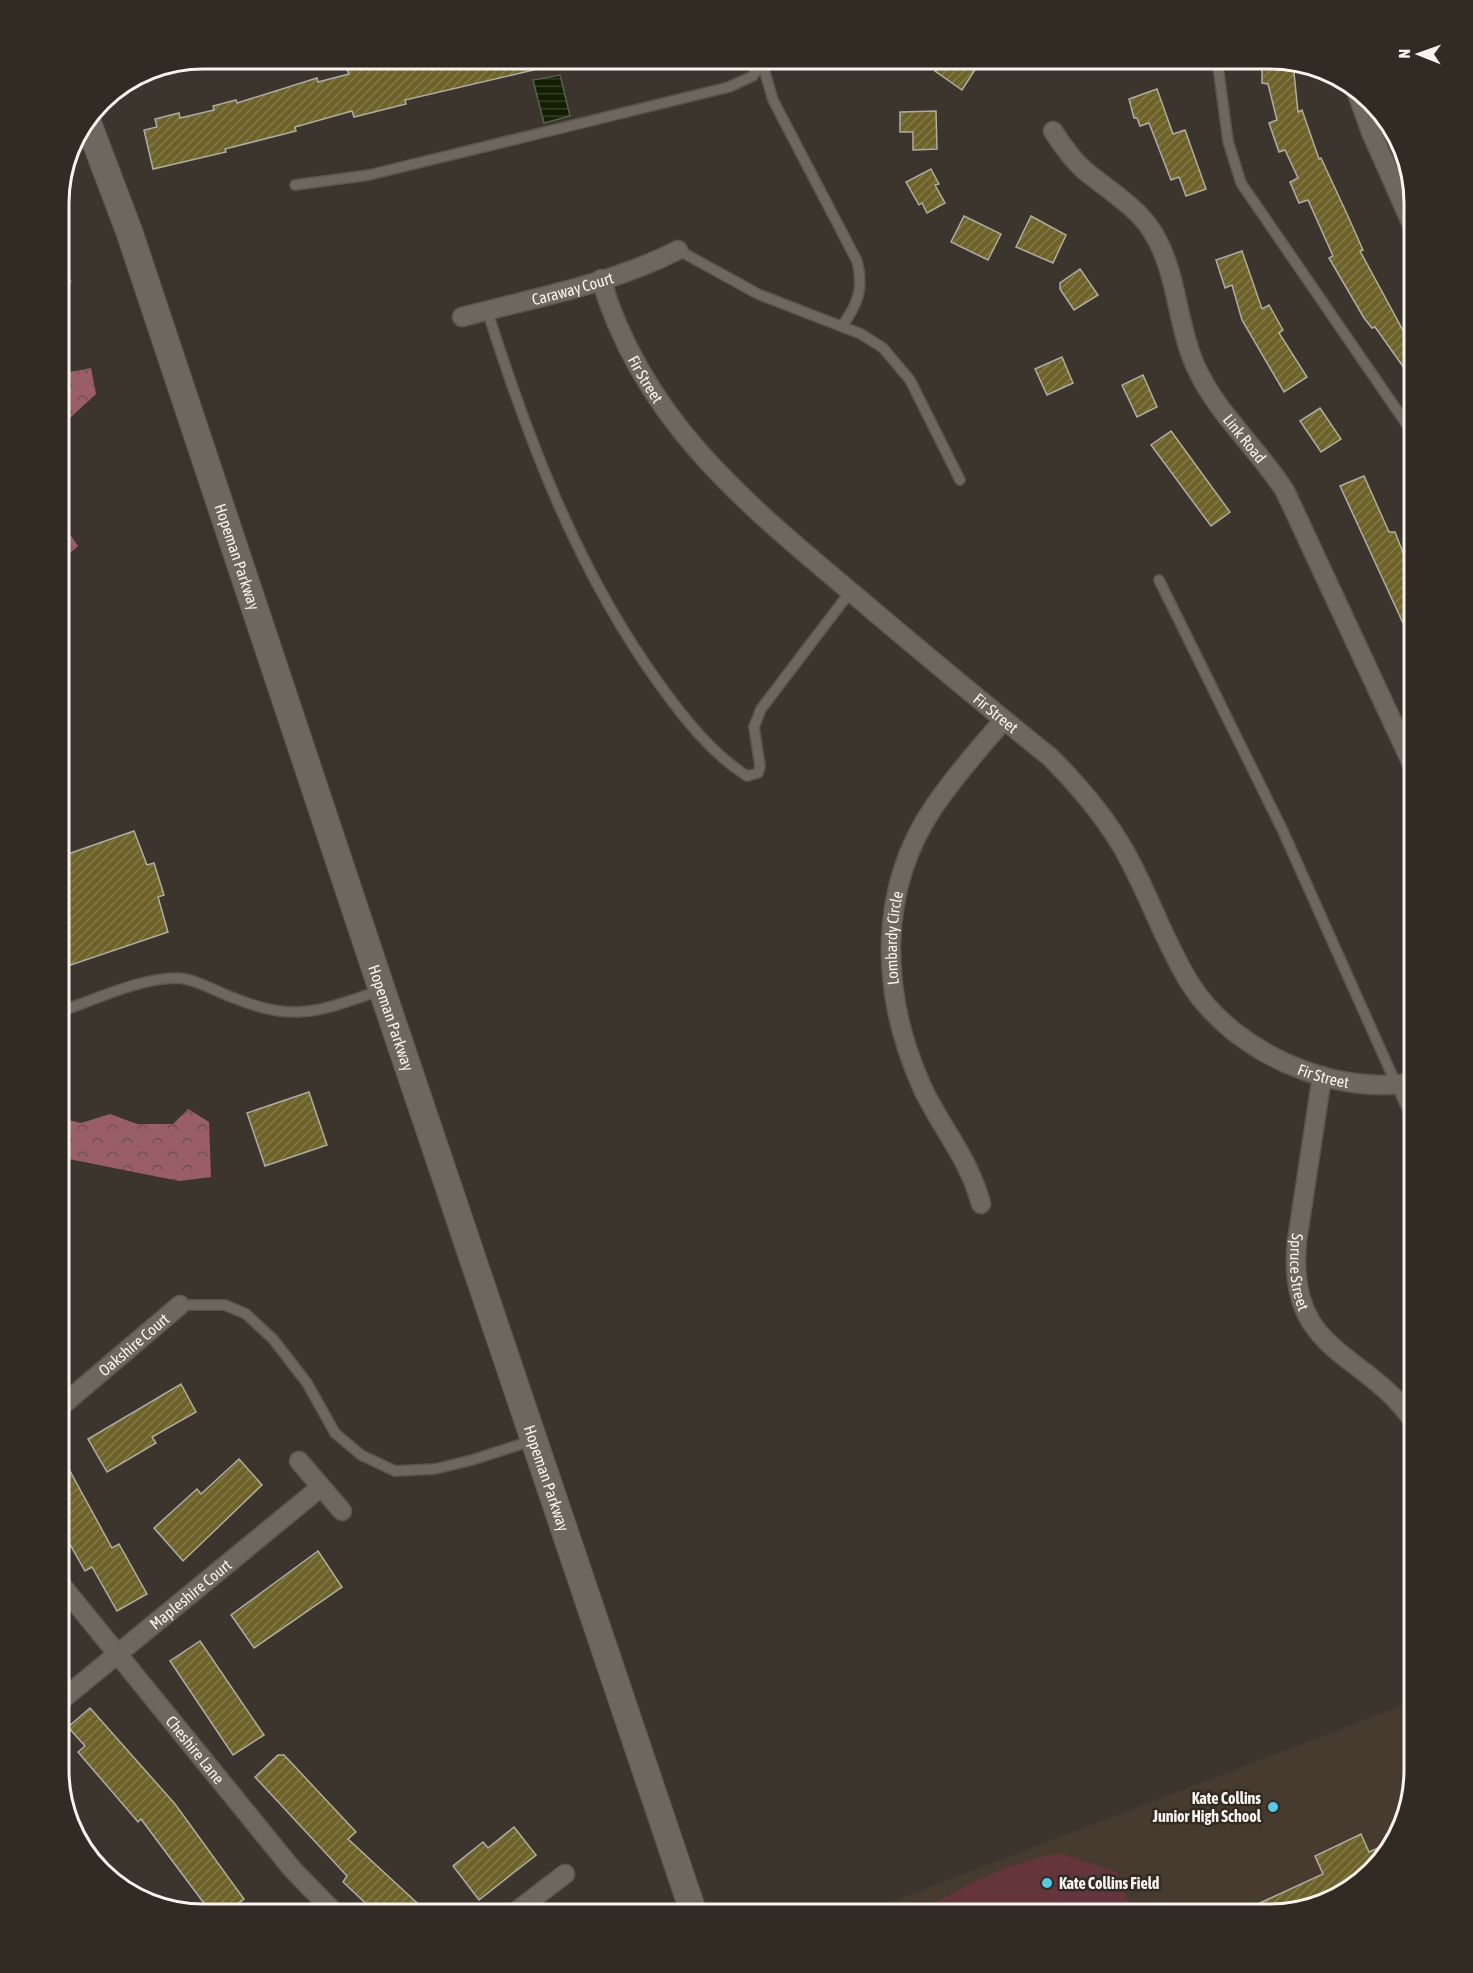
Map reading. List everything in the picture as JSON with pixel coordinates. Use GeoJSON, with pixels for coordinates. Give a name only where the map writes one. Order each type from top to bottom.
{"type":"FeatureCollection","features":[{"type":"Feature","properties":{"kind":"main road","name":"Hopeman Parkway"},"geometry":{"type":"LineString","coordinates":[[90,129],[129,231],[691,1904]]}},
{"type":"Feature","properties":{"kind":"street"},"geometry":{"type":"LineString","coordinates":[[1361,105],[1404,206]]}},
{"type":"Feature","properties":{"kind":"street","name":"Link Road"},"geometry":{"type":"LineString","coordinates":[[1053,131],[1082,168],[1136,211],[1164,250],[1190,352],[1207,392],[1267,463],[1285,491],[1404,747]]}},
{"type":"Feature","properties":{"kind":"street","name":"Caraway Court"},"geometry":{"type":"LineString","coordinates":[[462,317],[601,279],[658,260],[678,250]]}},
{"type":"Feature","properties":{"kind":"street","name":"Fir Street"},"geometry":{"type":"LineString","coordinates":[[601,279],[622,338],[642,377],[678,429],[736,493],[850,592],[1050,757],[1097,810],[1134,869],[1174,956],[1210,1009],[1237,1034],[1267,1054],[1322,1076],[1404,1083]]}},
{"type":"Feature","properties":{"kind":"street","name":"Lombardy Circle"},"geometry":{"type":"LineString","coordinates":[[981,1204],[970,1170],[924,1090],[909,1058],[899,1025],[891,985],[890,944],[894,909],[904,869],[917,837],[934,806],[1004,720]]}},
{"type":"Feature","properties":{"kind":"street","name":"Spruce Street"},"geometry":{"type":"LineString","coordinates":[[1322,1076],[1297,1241],[1295,1265],[1298,1289],[1316,1329],[1331,1348],[1382,1384],[1404,1410]]}},
{"type":"Feature","properties":{"kind":"street","name":"Oakshire Court"},"geometry":{"type":"LineString","coordinates":[[69,1399],[180,1305]]}},
{"type":"Feature","properties":{"kind":"street"},"geometry":{"type":"LineString","coordinates":[[299,1461],[342,1511]]}},
{"type":"Feature","properties":{"kind":"street","name":"Mapleshire Court"},"geometry":{"type":"LineString","coordinates":[[69,1693],[321,1487]]}},
{"type":"Feature","properties":{"kind":"street","name":"Cheshire Lane"},"geometry":{"type":"LineString","coordinates":[[69,1595],[293,1870],[326,1904]]}},
{"type":"Feature","properties":{"kind":"street"},"geometry":{"type":"LineString","coordinates":[[526,1904],[565,1874]]}},
{"type":"Feature","properties":{"kind":"lane"},"geometry":{"type":"LineString","coordinates":[[295,184],[369,175],[729,87],[753,76],[756,69]]}},
{"type":"Feature","properties":{"kind":"lane"},"geometry":{"type":"LineString","coordinates":[[764,69],[773,100],[857,261],[861,277],[860,294],[854,309],[842,326]]}},
{"type":"Feature","properties":{"kind":"lane"},"geometry":{"type":"LineString","coordinates":[[1218,69],[1228,141],[1241,183],[1404,420]]}},
{"type":"Feature","properties":{"kind":"lane"},"geometry":{"type":"LineString","coordinates":[[678,250],[758,294],[842,326],[884,348],[900,364],[910,380],[960,480]]}},
{"type":"Feature","properties":{"kind":"lane"},"geometry":{"type":"LineString","coordinates":[[487,310],[506,370],[558,506],[616,621],[679,712],[719,753],[747,776],[758,773],[760,766],[754,727],[761,709],[850,592]]}},
{"type":"Feature","properties":{"kind":"lane"},"geometry":{"type":"LineString","coordinates":[[1159,580],[1404,1081]]}},
{"type":"Feature","properties":{"kind":"lane"},"geometry":{"type":"LineString","coordinates":[[69,1009],[130,988],[166,979],[188,980],[259,1009],[294,1014],[317,1011],[382,990]]}},
{"type":"Feature","properties":{"kind":"lane"},"geometry":{"type":"LineString","coordinates":[[180,1305],[225,1305],[246,1314],[273,1339],[307,1383],[335,1433],[361,1455],[394,1471],[435,1469],[534,1440]]}},
{"type":"Feature","properties":{"kind":"shaded area"},"geometry":{"type":"Polygon","coordinates":[[[560,75],[570,116],[544,123],[533,80],[560,75]]]}},
{"type":"Feature","properties":{"kind":"shaded area","name":"Kate Collins Junior High School"},"geometry":{"type":"Polygon","coordinates":[[[1404,1705],[1403,1788],[1394,1822],[1376,1852],[1359,1871],[1345,1882],[1322,1894],[1288,1903],[1270,1904],[886,1904],[1404,1705]]]}},
{"type":"Feature","properties":{"kind":"shaded area","name":"Kate Collins Field"},"geometry":{"type":"Polygon","coordinates":[[[1059,1853],[1117,1872],[1129,1904],[934,1904],[984,1877],[1059,1853]]]}},
{"type":"Feature","properties":{"kind":"green space"},"geometry":{"type":"Polygon","coordinates":[[[91,368],[96,394],[71,417],[69,417],[69,372],[91,368]]]}},
{"type":"Feature","properties":{"kind":"green space"},"geometry":{"type":"Polygon","coordinates":[[[69,533],[78,546],[69,554],[69,533]]]}},
{"type":"Feature","properties":{"kind":"green space"},"geometry":{"type":"Polygon","coordinates":[[[188,1109],[209,1122],[211,1177],[179,1181],[69,1159],[69,1120],[81,1123],[110,1114],[137,1124],[173,1124],[188,1109]]]}},
{"type":"Feature","properties":{"kind":"building"},"geometry":{"type":"Polygon","coordinates":[[[538,69],[405,100],[406,104],[354,117],[352,111],[295,127],[296,131],[225,149],[226,152],[153,169],[144,130],[157,127],[155,119],[179,113],[180,118],[214,110],[213,106],[236,100],[237,103],[317,78],[318,82],[349,74],[347,70],[538,69]]]}},
{"type":"Feature","properties":{"kind":"building"},"geometry":{"type":"Polygon","coordinates":[[[936,69],[976,69],[962,90],[935,71],[936,69]]]}},
{"type":"Feature","properties":{"kind":"building"},"geometry":{"type":"Polygon","coordinates":[[[1262,69],[1294,71],[1298,112],[1302,110],[1319,159],[1321,158],[1363,250],[1360,251],[1404,332],[1404,368],[1375,327],[1372,328],[1364,318],[1329,258],[1333,256],[1308,200],[1299,203],[1290,182],[1298,178],[1285,150],[1279,152],[1269,123],[1277,120],[1268,84],[1262,83],[1262,69]]]}},
{"type":"Feature","properties":{"kind":"building"},"geometry":{"type":"Polygon","coordinates":[[[1157,89],[1173,134],[1185,130],[1206,189],[1186,196],[1179,177],[1171,180],[1149,123],[1140,126],[1137,118],[1134,118],[1129,99],[1157,89]]]}},
{"type":"Feature","properties":{"kind":"building"},"geometry":{"type":"Polygon","coordinates":[[[936,111],[937,149],[913,150],[913,132],[900,132],[900,112],[936,111]]]}},
{"type":"Feature","properties":{"kind":"building"},"geometry":{"type":"Polygon","coordinates":[[[931,169],[939,184],[935,185],[945,203],[927,213],[922,203],[919,205],[906,182],[931,169]]]}},
{"type":"Feature","properties":{"kind":"building"},"geometry":{"type":"Polygon","coordinates":[[[964,216],[1001,234],[988,260],[951,242],[964,216]]]}},
{"type":"Feature","properties":{"kind":"building"},"geometry":{"type":"Polygon","coordinates":[[[1031,216],[1066,235],[1053,263],[1016,247],[1031,216]]]}},
{"type":"Feature","properties":{"kind":"building"},"geometry":{"type":"Polygon","coordinates":[[[1242,251],[1262,309],[1269,305],[1283,330],[1279,333],[1307,377],[1284,392],[1242,320],[1232,285],[1225,288],[1216,260],[1242,251]]]}},
{"type":"Feature","properties":{"kind":"building"},"geometry":{"type":"Polygon","coordinates":[[[1080,269],[1098,295],[1074,310],[1060,289],[1060,283],[1080,269]]]}},
{"type":"Feature","properties":{"kind":"building"},"geometry":{"type":"Polygon","coordinates":[[[1062,357],[1073,383],[1047,395],[1035,369],[1062,357]]]}},
{"type":"Feature","properties":{"kind":"building"},"geometry":{"type":"Polygon","coordinates":[[[1143,375],[1157,407],[1137,417],[1122,385],[1143,375]]]}},
{"type":"Feature","properties":{"kind":"building"},"geometry":{"type":"Polygon","coordinates":[[[1320,408],[1341,439],[1321,452],[1300,421],[1320,408]]]}},
{"type":"Feature","properties":{"kind":"building"},"geometry":{"type":"Polygon","coordinates":[[[1171,431],[1230,512],[1211,526],[1151,445],[1171,431]]]}},
{"type":"Feature","properties":{"kind":"building"},"geometry":{"type":"Polygon","coordinates":[[[1364,476],[1389,532],[1395,532],[1404,555],[1404,625],[1340,486],[1364,476]]]}},
{"type":"Feature","properties":{"kind":"building"},"geometry":{"type":"Polygon","coordinates":[[[134,831],[147,865],[154,863],[164,895],[158,897],[168,932],[69,966],[69,854],[134,831]]]}},
{"type":"Feature","properties":{"kind":"building"},"geometry":{"type":"Polygon","coordinates":[[[309,1092],[327,1145],[265,1166],[247,1113],[309,1092]]]}},
{"type":"Feature","properties":{"kind":"building"},"geometry":{"type":"Polygon","coordinates":[[[181,1384],[196,1412],[152,1437],[156,1443],[107,1472],[88,1439],[181,1384]]]}},
{"type":"Feature","properties":{"kind":"building"},"geometry":{"type":"Polygon","coordinates":[[[239,1459],[262,1485],[183,1561],[154,1528],[197,1489],[201,1494],[239,1459]]]}},
{"type":"Feature","properties":{"kind":"building"},"geometry":{"type":"Polygon","coordinates":[[[69,1469],[112,1548],[119,1544],[147,1594],[117,1611],[92,1567],[85,1571],[69,1543],[69,1469]]]}},
{"type":"Feature","properties":{"kind":"building"},"geometry":{"type":"Polygon","coordinates":[[[318,1551],[342,1587],[254,1648],[231,1615],[318,1551]]]}},
{"type":"Feature","properties":{"kind":"building"},"geometry":{"type":"Polygon","coordinates":[[[200,1641],[264,1735],[233,1755],[170,1661],[200,1641]]]}},
{"type":"Feature","properties":{"kind":"building"},"geometry":{"type":"Polygon","coordinates":[[[90,1708],[175,1804],[244,1899],[237,1904],[205,1904],[141,1819],[138,1822],[78,1752],[85,1746],[69,1726],[90,1708]]]}},
{"type":"Feature","properties":{"kind":"building"},"geometry":{"type":"Polygon","coordinates":[[[278,1755],[284,1755],[356,1832],[348,1839],[418,1904],[366,1904],[343,1882],[347,1876],[255,1777],[278,1755]]]}},
{"type":"Feature","properties":{"kind":"building"},"geometry":{"type":"Polygon","coordinates":[[[514,1827],[536,1855],[479,1900],[453,1866],[483,1842],[488,1848],[514,1827]]]}},
{"type":"Feature","properties":{"kind":"building"},"geometry":{"type":"Polygon","coordinates":[[[1361,1834],[1369,1852],[1379,1848],[1359,1871],[1345,1882],[1322,1894],[1288,1903],[1258,1904],[1323,1874],[1315,1856],[1361,1834]]]}},
{"type":"Feature","properties":{"kind":"place","name":"Kate Collins Junior High School"},"geometry":{"type":"Point","coordinates":[1273,1807]}},
{"type":"Feature","properties":{"kind":"place","name":"Kate Collins Field"},"geometry":{"type":"Point","coordinates":[1047,1883]}}]}
